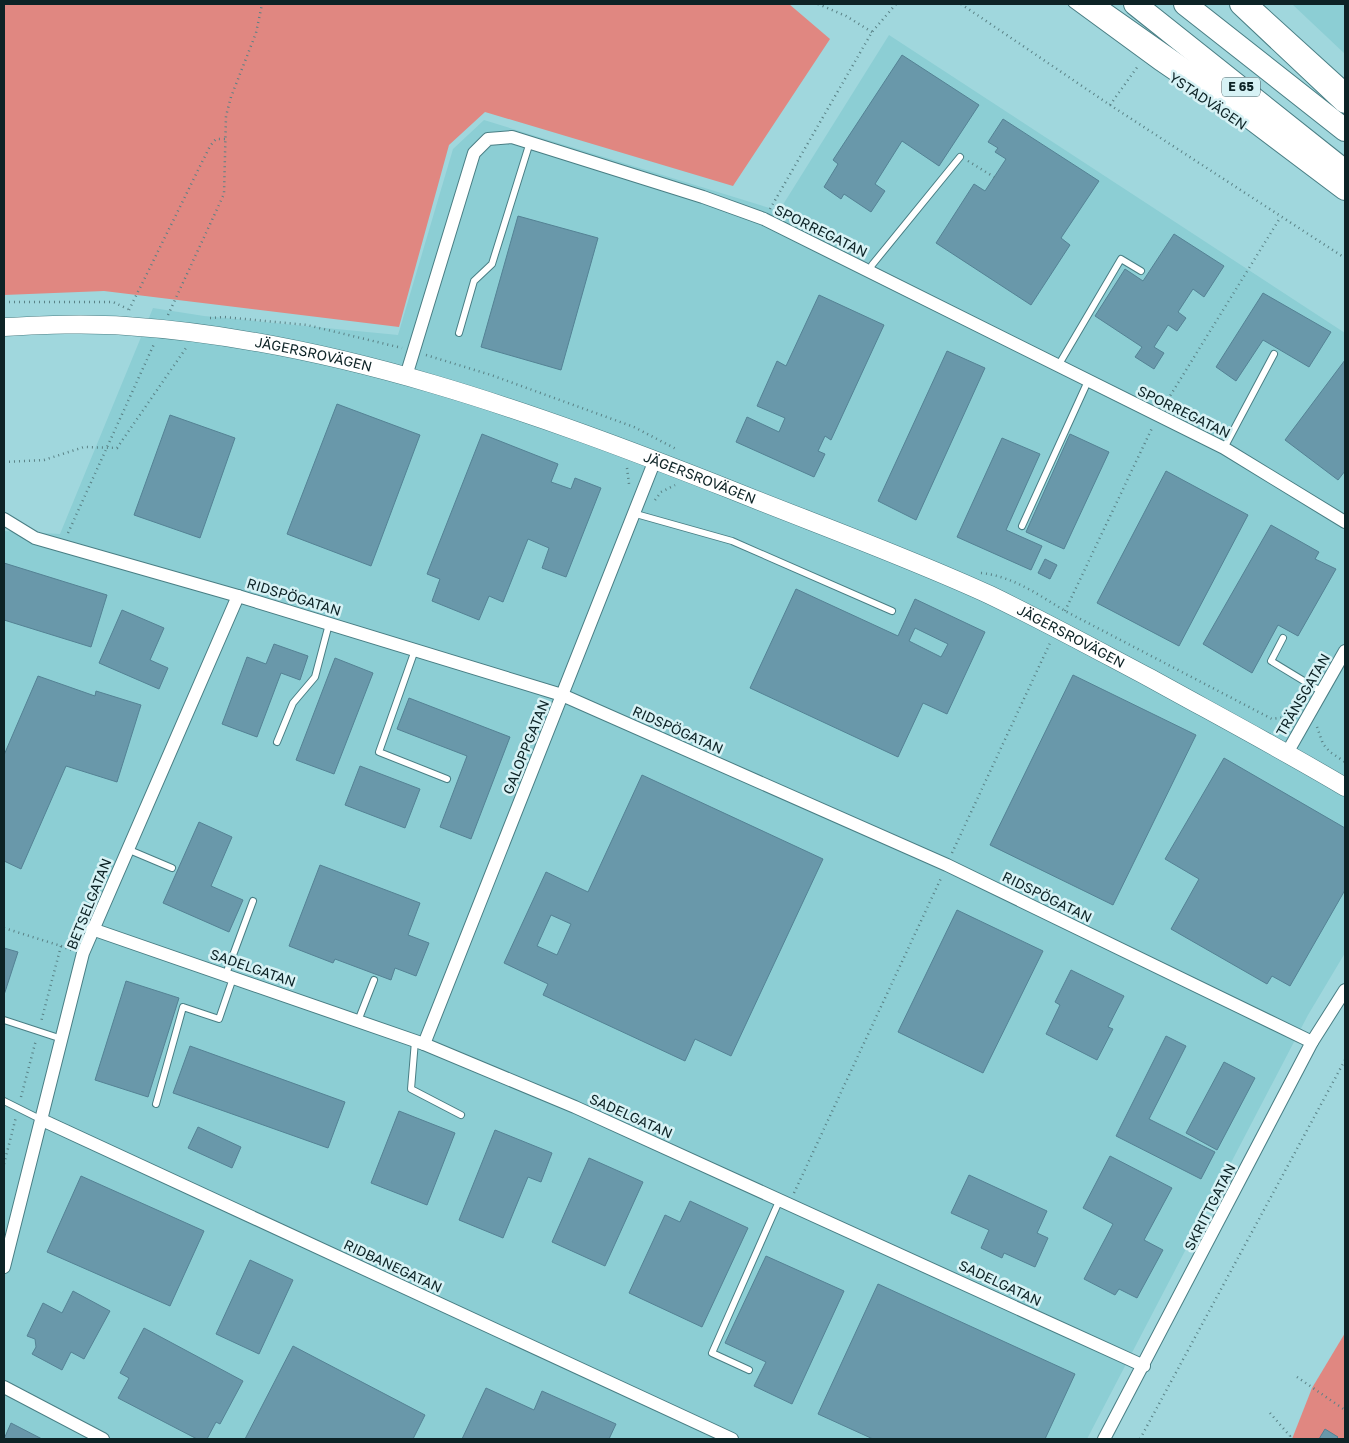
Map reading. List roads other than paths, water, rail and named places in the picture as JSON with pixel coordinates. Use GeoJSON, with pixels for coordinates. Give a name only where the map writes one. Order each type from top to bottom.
{"type":"FeatureCollection","features":[{"type":"Feature","properties":{"kind":"highway"},"geometry":{"type":"LineString","coordinates":[[1090,4],[1235,106],[1345,189]]}},
{"type":"Feature","properties":{"kind":"highway","name":"YSTADVÄGEN"},"geometry":{"type":"LineString","coordinates":[[1135,4],[1345,171]]}},
{"type":"Feature","properties":{"kind":"highway","name":"E 65"},"geometry":{"type":"LineString","coordinates":[[1185,4],[1345,130]]}},
{"type":"Feature","properties":{"kind":"highway"},"geometry":{"type":"LineString","coordinates":[[1241,4],[1345,102]]}},
{"type":"Feature","properties":{"kind":"street","name":"SPORREGATAN"},"geometry":{"type":"LineString","coordinates":[[406,376],[474,153],[488,139],[512,137],[703,197],[764,219],[1224,448],[1345,522]]}},
{"type":"Feature","properties":{"kind":"street","name":"JÄGERSROVÄGEN"},"geometry":{"type":"LineString","coordinates":[[4,327],[118,326],[177,331],[328,355],[480,398],[655,460],[886,551],[988,594],[1057,628],[1287,753],[1345,787]]}},
{"type":"Feature","properties":{"kind":"street","name":"GALOPPGATAN"},"geometry":{"type":"LineString","coordinates":[[419,1043],[636,514],[655,460]]}},
{"type":"Feature","properties":{"kind":"street","name":"RIDSPÖGATAN"},"geometry":{"type":"LineString","coordinates":[[4,519],[35,538],[238,596],[562,696],[947,865],[1312,1042]]}},
{"type":"Feature","properties":{"kind":"street","name":"BETSELGATAN"},"geometry":{"type":"LineString","coordinates":[[4,1267],[84,953],[92,929],[238,596]]}},
{"type":"Feature","properties":{"kind":"street","name":"TRÄNSGATAN"},"geometry":{"type":"LineString","coordinates":[[1287,753],[1345,651]]}},
{"type":"Feature","properties":{"kind":"street","name":"SADELGATAN"},"geometry":{"type":"LineString","coordinates":[[92,929],[358,1020],[575,1107],[1144,1366]]}},
{"type":"Feature","properties":{"kind":"street","name":"SKRITTGATAN"},"geometry":{"type":"LineString","coordinates":[[1104,1439],[1144,1366],[1312,1042],[1345,990]]}},
{"type":"Feature","properties":{"kind":"street","name":"RIDBANEGATAN"},"geometry":{"type":"LineString","coordinates":[[42,1120],[732,1439]]}},
{"type":"Feature","properties":{"kind":"street"},"geometry":{"type":"LineString","coordinates":[[4,1387],[103,1439]]}},
{"type":"Feature","properties":{"kind":"lane","name":"YSTADVÄGEN"},"geometry":{"type":"LineString","coordinates":[[1072,4],[1158,67],[1244,125]]}},
{"type":"Feature","properties":{"kind":"lane"},"geometry":{"type":"LineString","coordinates":[[1257,4],[1345,84]]}},
{"type":"Feature","properties":{"kind":"lane","name":"YSTADVÄGEN"},"geometry":{"type":"LineString","coordinates":[[1261,136],[1345,196]]}},
{"type":"Feature","properties":{"kind":"lane"},"geometry":{"type":"LineString","coordinates":[[460,333],[474,281],[492,264],[530,142]]}},
{"type":"Feature","properties":{"kind":"lane"},"geometry":{"type":"LineString","coordinates":[[870,272],[872,265],[960,157]]}},
{"type":"Feature","properties":{"kind":"lane"},"geometry":{"type":"LineString","coordinates":[[1058,366],[1121,259],[1141,271]]}},
{"type":"Feature","properties":{"kind":"lane"},"geometry":{"type":"LineString","coordinates":[[1224,448],[1274,354]]}},
{"type":"Feature","properties":{"kind":"lane"},"geometry":{"type":"LineString","coordinates":[[1022,526],[1088,381]]}},
{"type":"Feature","properties":{"kind":"lane"},"geometry":{"type":"LineString","coordinates":[[636,514],[741,544],[892,611]]}},
{"type":"Feature","properties":{"kind":"lane"},"geometry":{"type":"LineString","coordinates":[[278,742],[293,704],[315,677],[330,624]]}},
{"type":"Feature","properties":{"kind":"lane"},"geometry":{"type":"LineString","coordinates":[[1283,638],[1271,661],[1322,692]]}},
{"type":"Feature","properties":{"kind":"lane"},"geometry":{"type":"LineString","coordinates":[[415,650],[379,752],[447,779]]}},
{"type":"Feature","properties":{"kind":"lane"},"geometry":{"type":"LineString","coordinates":[[127,849],[172,868]]}},
{"type":"Feature","properties":{"kind":"lane"},"geometry":{"type":"LineString","coordinates":[[156,1104],[183,1007],[219,1019],[229,975],[253,901]]}},
{"type":"Feature","properties":{"kind":"lane"},"geometry":{"type":"LineString","coordinates":[[358,1020],[374,980]]}},
{"type":"Feature","properties":{"kind":"lane"},"geometry":{"type":"LineString","coordinates":[[4,1020],[62,1039]]}},
{"type":"Feature","properties":{"kind":"lane"},"geometry":{"type":"LineString","coordinates":[[419,1043],[411,1089],[461,1115]]}},
{"type":"Feature","properties":{"kind":"lane"},"geometry":{"type":"LineString","coordinates":[[4,1101],[42,1120]]}},
{"type":"Feature","properties":{"kind":"lane"},"geometry":{"type":"LineString","coordinates":[[749,1370],[712,1353],[784,1201]]}}]}
